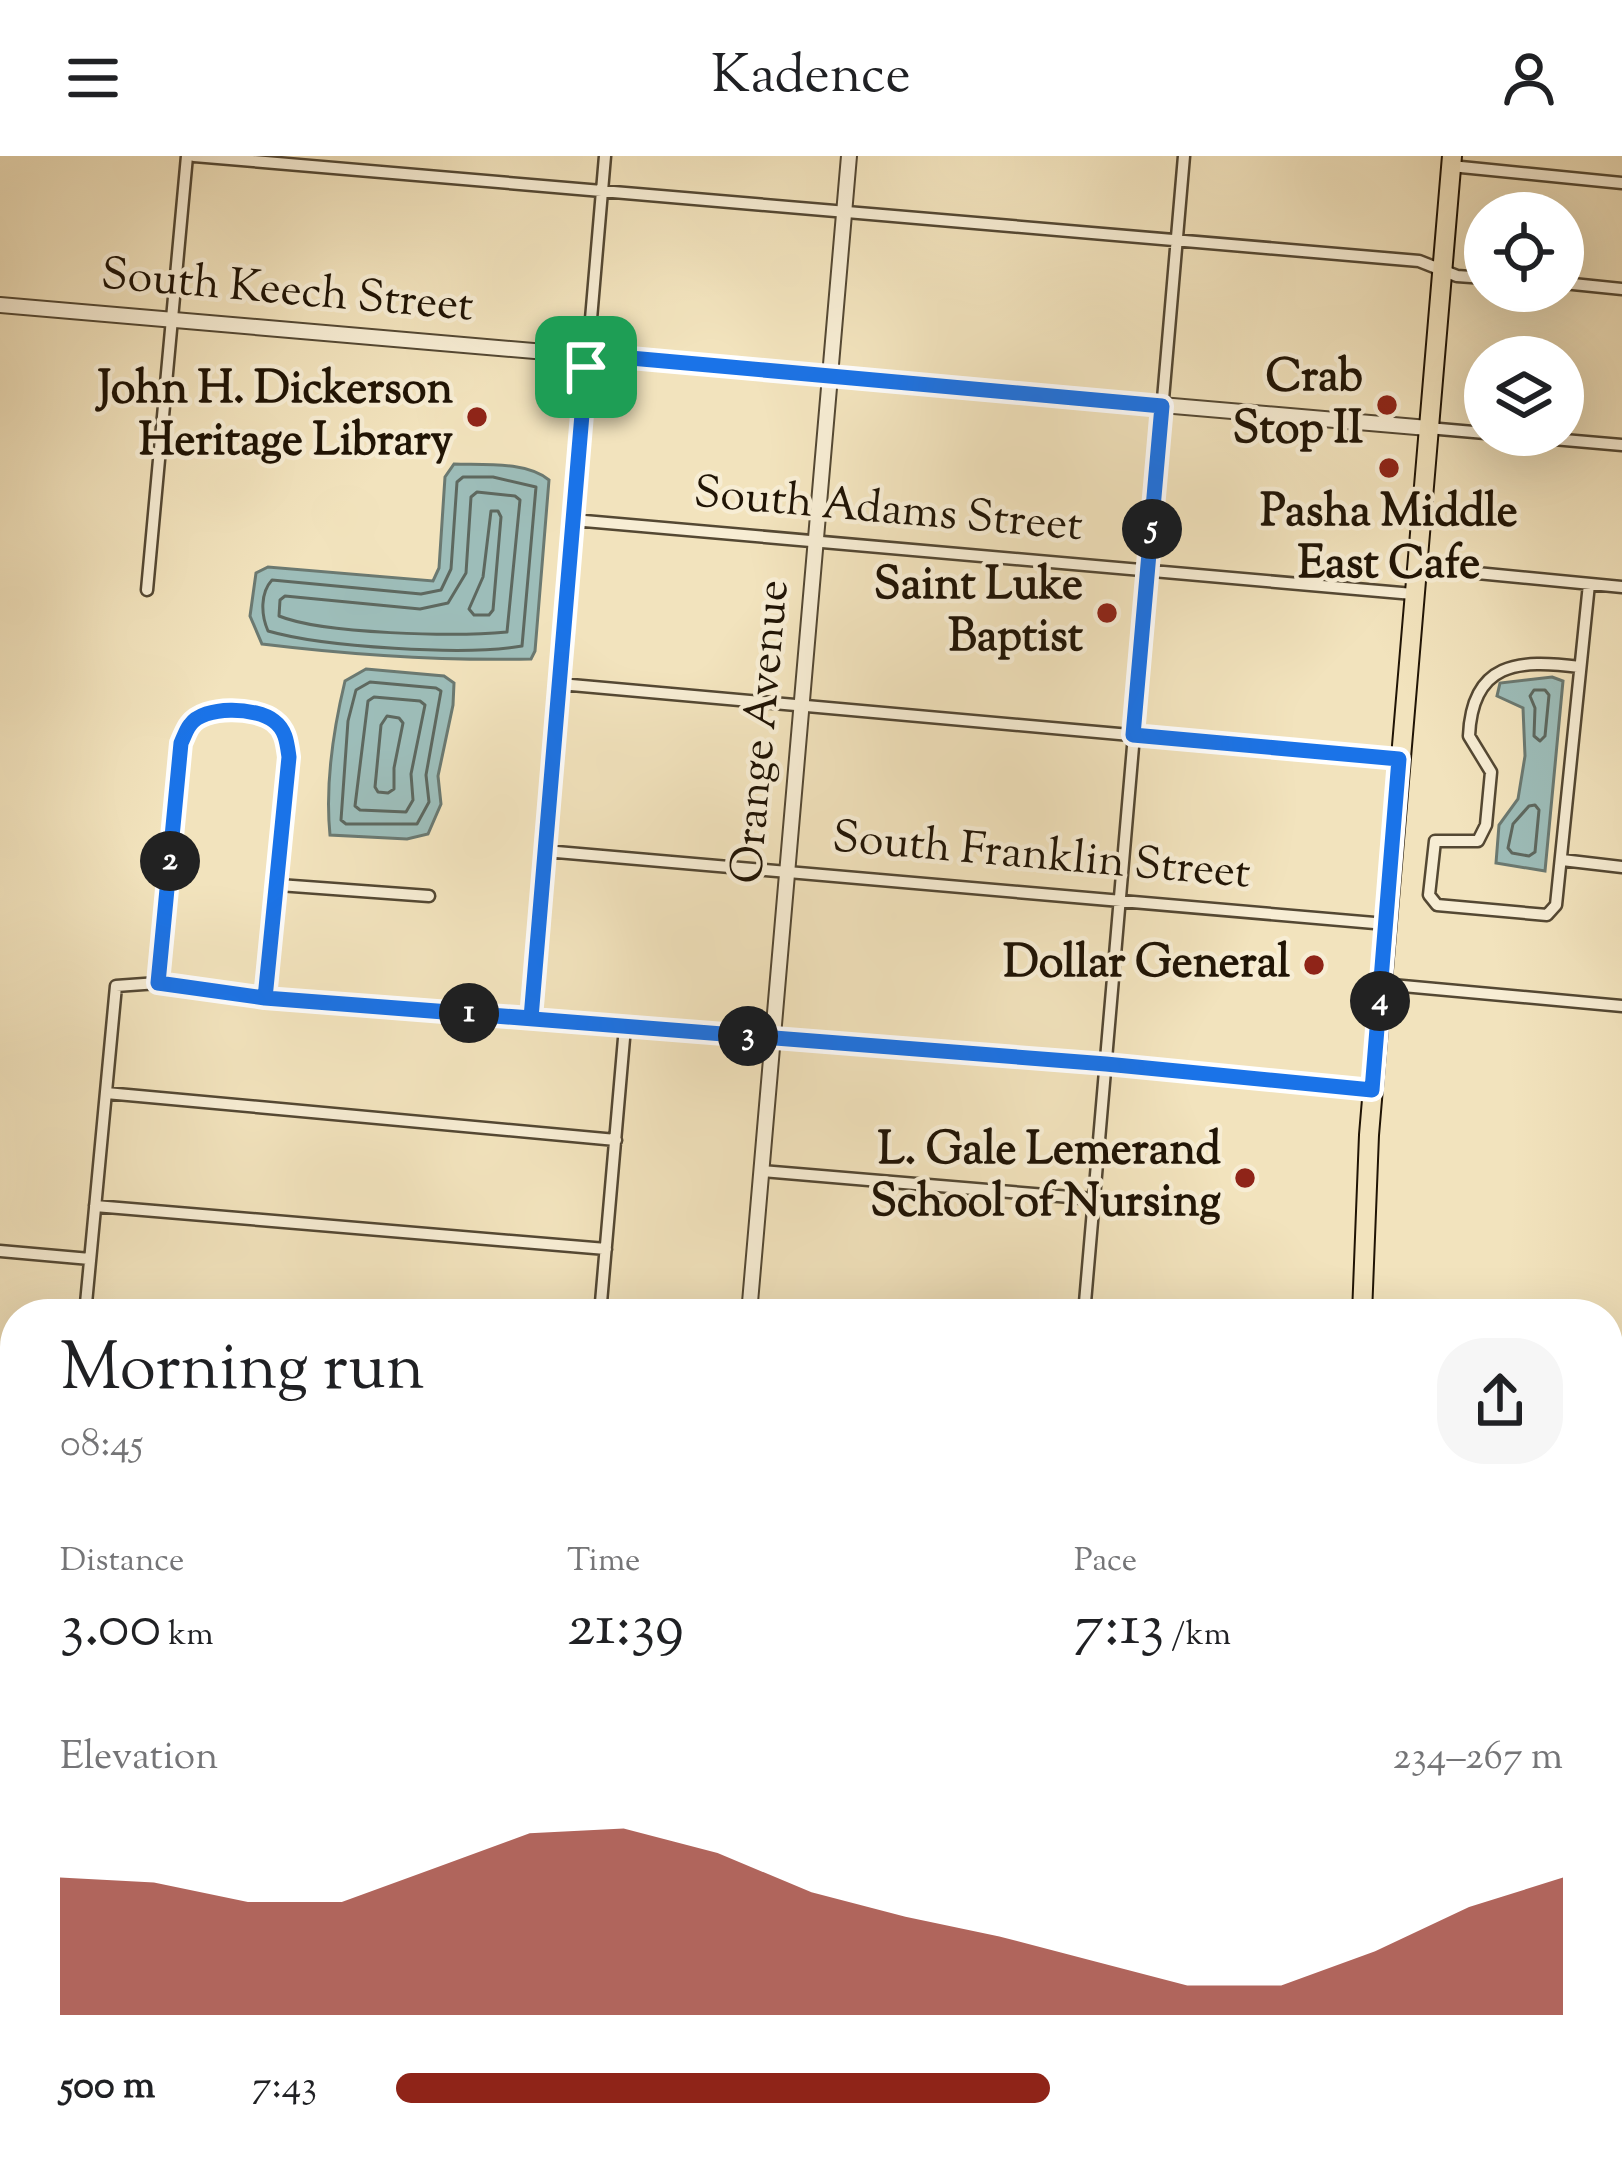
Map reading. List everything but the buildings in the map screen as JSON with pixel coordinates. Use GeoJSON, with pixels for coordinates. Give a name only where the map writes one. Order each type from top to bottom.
{"type":"FeatureCollection","features":[{"type":"Feature","properties":{"kind":"main road"},"geometry":{"type":"LineString","coordinates":[[1363,1299],[1372,1090],[1451,161]]}},
{"type":"Feature","properties":{"kind":"street"},"geometry":{"type":"LineString","coordinates":[[147,590],[190,156],[1419,261],[1464,277]]}},
{"type":"Feature","properties":{"kind":"street"},"geometry":{"type":"LineString","coordinates":[[531,1018],[605,156]]}},
{"type":"Feature","properties":{"kind":"street","name":"Orange Avenue"},"geometry":{"type":"LineString","coordinates":[[750,1299],[849,156]]}},
{"type":"Feature","properties":{"kind":"street"},"geometry":{"type":"LineString","coordinates":[[1085,1299],[1184,156]]}},
{"type":"Feature","properties":{"kind":"street"},"geometry":{"type":"LineString","coordinates":[[1451,161],[1622,183]]}},
{"type":"Feature","properties":{"kind":"street"},"geometry":{"type":"LineString","coordinates":[[1584,285],[1622,289]]}},
{"type":"Feature","properties":{"kind":"street","name":"South Keech Street"},"geometry":{"type":"LineString","coordinates":[[0,305],[1428,428]]}},
{"type":"Feature","properties":{"kind":"street"},"geometry":{"type":"LineString","coordinates":[[1428,428],[1464,431]]}},
{"type":"Feature","properties":{"kind":"street"},"geometry":{"type":"LineString","coordinates":[[1584,442],[1622,445]]}},
{"type":"Feature","properties":{"kind":"street","name":"South Adams Street"},"geometry":{"type":"LineString","coordinates":[[573,520],[1413,594]]}},
{"type":"Feature","properties":{"kind":"street"},"geometry":{"type":"LineString","coordinates":[[1415,568],[1622,586]]}},
{"type":"Feature","properties":{"kind":"street"},"geometry":{"type":"LineString","coordinates":[[1580,667],[1550,663],[1497,672],[1476,692],[1469,719],[1471,744],[1491,772],[1486,825],[1478,841],[1435,841],[1431,901],[1437,905],[1553,912],[1562,860],[1589,584]]}},
{"type":"Feature","properties":{"kind":"street"},"geometry":{"type":"LineString","coordinates":[[560,684],[1399,759]]}},
{"type":"Feature","properties":{"kind":"street"},"geometry":{"type":"LineString","coordinates":[[158,983],[181,743],[190,724],[203,714],[260,714],[276,722],[286,736],[289,757],[265,998]]}},
{"type":"Feature","properties":{"kind":"street","name":"South Franklin Street"},"geometry":{"type":"LineString","coordinates":[[545,851],[1386,924]]}},
{"type":"Feature","properties":{"kind":"street"},"geometry":{"type":"LineString","coordinates":[[1562,860],[1622,867]]}},
{"type":"Feature","properties":{"kind":"street"},"geometry":{"type":"LineString","coordinates":[[279,885],[429,896]]}},
{"type":"Feature","properties":{"kind":"street"},"geometry":{"type":"LineString","coordinates":[[87,1299],[116,986],[158,983],[265,998],[1106,1064],[1372,1090]]}},
{"type":"Feature","properties":{"kind":"street"},"geometry":{"type":"LineString","coordinates":[[1381,984],[1622,1006]]}},
{"type":"Feature","properties":{"kind":"street"},"geometry":{"type":"LineString","coordinates":[[601,1299],[625,1028]]}},
{"type":"Feature","properties":{"kind":"street"},"geometry":{"type":"LineString","coordinates":[[106,1093],[616,1140]]}},
{"type":"Feature","properties":{"kind":"street"},"geometry":{"type":"LineString","coordinates":[[761,1171],[1094,1199]]}},
{"type":"Feature","properties":{"kind":"street"},"geometry":{"type":"LineString","coordinates":[[95,1206],[606,1249]]}},
{"type":"Feature","properties":{"kind":"street"},"geometry":{"type":"LineString","coordinates":[[0,1252],[91,1259]]}},
{"type":"Feature","properties":{"kind":"water"},"geometry":{"type":"Polygon","coordinates":[[[454,464],[516,467],[549,480],[531,659],[396,656],[262,644],[250,616],[256,573],[268,567],[433,581],[439,568],[445,477],[454,464]]]}},
{"type":"Feature","properties":{"kind":"water"},"geometry":{"type":"Polygon","coordinates":[[[366,669],[444,676],[454,683],[438,776],[441,804],[428,834],[407,839],[330,835],[329,777],[345,681],[366,669]]]}},
{"type":"Feature","properties":{"kind":"water"},"geometry":{"type":"Polygon","coordinates":[[[1552,677],[1563,681],[1545,871],[1496,863],[1499,825],[1518,799],[1525,756],[1523,708],[1497,696],[1500,683],[1552,677]]]}},
{"type":"Feature","properties":{"kind":"place","name":"Crab Stop II"},"geometry":{"type":"Point","coordinates":[1387,405]}},
{"type":"Feature","properties":{"kind":"place","name":"John H. Dickerson Heritage Library"},"geometry":{"type":"Point","coordinates":[477,417]}},
{"type":"Feature","properties":{"kind":"place","name":"Pasha Middle East Cafe"},"geometry":{"type":"Point","coordinates":[1389,468]}},
{"type":"Feature","properties":{"kind":"place","name":"Saint Luke Baptist"},"geometry":{"type":"Point","coordinates":[1107,613]}},
{"type":"Feature","properties":{"kind":"place","name":"Dollar General"},"geometry":{"type":"Point","coordinates":[1314,965]}},
{"type":"Feature","properties":{"kind":"place","name":"L. Gale Lemerand School of Nursing"},"geometry":{"type":"Point","coordinates":[1245,1178]}},
{"type":"Feature","properties":{"kind":"route"},"geometry":{"type":"LineString","coordinates":[[586,367],[531,1018],[265,998],[289,757],[286,736],[276,722],[260,714],[203,714],[190,724],[181,743],[158,983],[265,998],[1106,1064],[1372,1090],[1399,759],[1133,735],[1162,406],[586,354],[586,367]]}}]}
